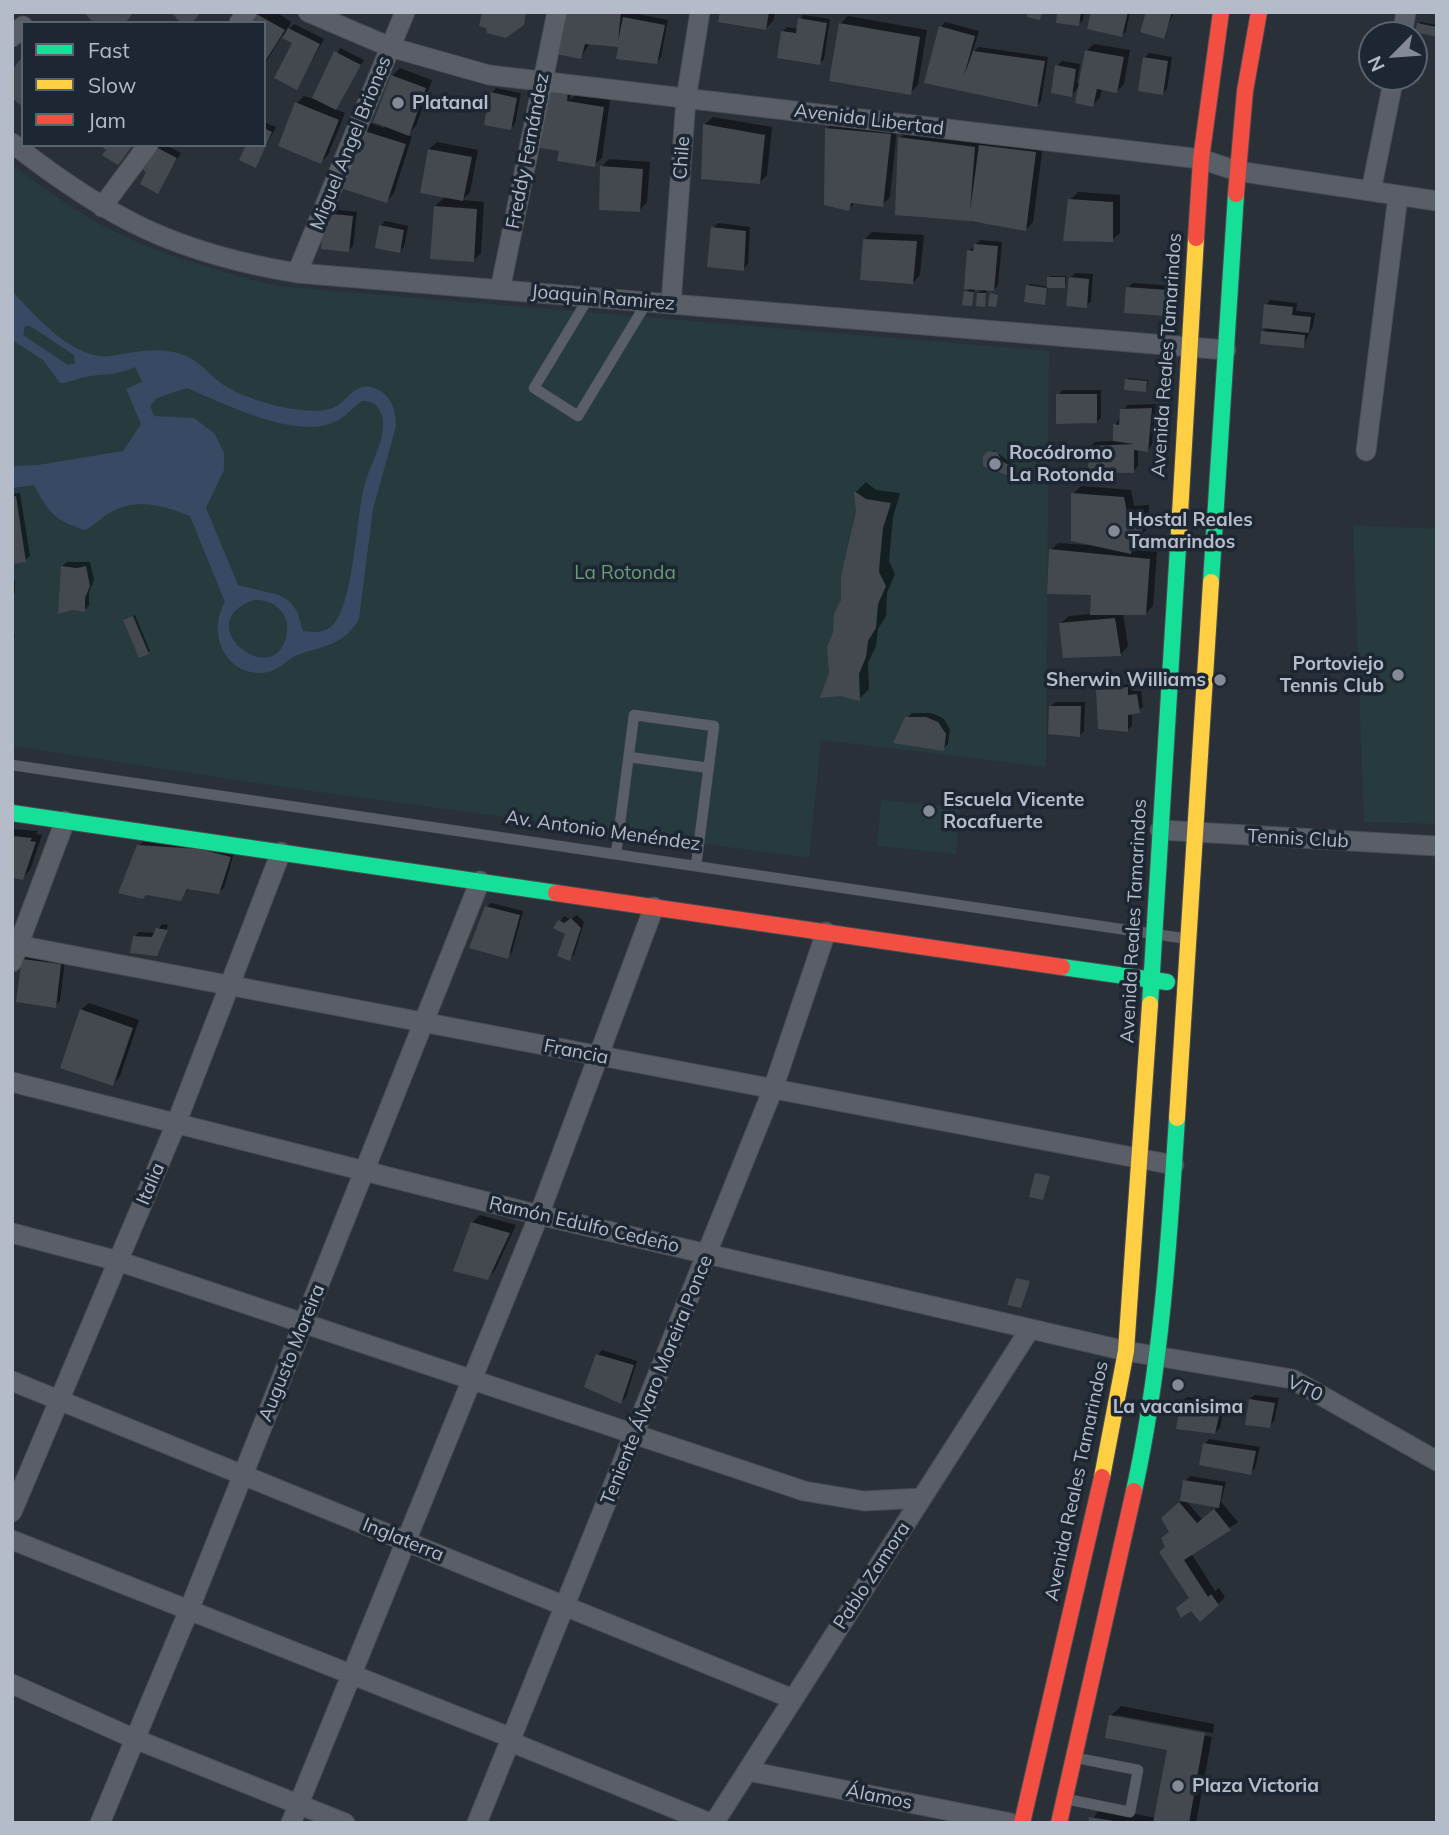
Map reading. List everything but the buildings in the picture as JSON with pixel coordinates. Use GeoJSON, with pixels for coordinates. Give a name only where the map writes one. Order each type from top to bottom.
{"type":"FeatureCollection","features":[{"type":"Feature","properties":{"kind":"main road","name":"Avenida Reales Tamarindos"},"geometry":{"type":"LineString","coordinates":[[1022,1823],[1107,1455],[1126,1351],[1152,980],[1201,159],[1221,12]]}},
{"type":"Feature","properties":{"kind":"main road"},"geometry":{"type":"LineString","coordinates":[[1059,1823],[1142,1455],[1159,1356],[1186,985],[1237,171],[1245,91],[1259,12]]}},
{"type":"Feature","properties":{"kind":"main road"},"geometry":{"type":"LineString","coordinates":[[12,813],[1186,985]]}},
{"type":"Feature","properties":{"kind":"street","name":"Avenida Libertad"},"geometry":{"type":"LineString","coordinates":[[308,12],[390,47],[489,75],[1201,159],[1237,171],[1437,201]]}},
{"type":"Feature","properties":{"kind":"street","name":"Miguel Angel Briones"},"geometry":{"type":"LineString","coordinates":[[297,273],[405,12]]}},
{"type":"Feature","properties":{"kind":"street","name":"Freddy Fernández"},"geometry":{"type":"LineString","coordinates":[[500,290],[557,12]]}},
{"type":"Feature","properties":{"kind":"street","name":"Chile"},"geometry":{"type":"LineString","coordinates":[[671,304],[686,99],[700,12]]}},
{"type":"Feature","properties":{"kind":"street"},"geometry":{"type":"LineString","coordinates":[[1371,191],[1391,91]]}},
{"type":"Feature","properties":{"kind":"street","name":"Joaquin Ramirez"},"geometry":{"type":"LineString","coordinates":[[12,143],[102,207],[137,227],[182,246],[235,263],[297,273],[1226,350]]}},
{"type":"Feature","properties":{"kind":"street"},"geometry":{"type":"LineString","coordinates":[[102,207],[147,147]]}},
{"type":"Feature","properties":{"kind":"street"},"geometry":{"type":"LineString","coordinates":[[1366,451],[1398,195]]}},
{"type":"Feature","properties":{"kind":"street"},"geometry":{"type":"LineString","coordinates":[[15,951],[65,821]]}},
{"type":"Feature","properties":{"kind":"street","name":"Tennis Club"},"geometry":{"type":"LineString","coordinates":[[1160,830],[1437,846]]}},
{"type":"Feature","properties":{"kind":"street","name":"Italia"},"geometry":{"type":"LineString","coordinates":[[12,1512],[176,1124],[281,852]]}},
{"type":"Feature","properties":{"kind":"street","name":"Augusto Moreira"},"geometry":{"type":"LineString","coordinates":[[100,1823],[189,1610],[480,881]]}},
{"type":"Feature","properties":{"kind":"street"},"geometry":{"type":"LineString","coordinates":[[291,1823],[539,1215],[654,907]]}},
{"type":"Feature","properties":{"kind":"street","name":"Teniente Álvaro Moreira Ponce"},"geometry":{"type":"LineString","coordinates":[[477,1823],[773,1089],[826,932]]}},
{"type":"Feature","properties":{"kind":"street","name":"Francia"},"geometry":{"type":"LineString","coordinates":[[15,951],[228,985],[1174,1165]]}},
{"type":"Feature","properties":{"kind":"street","name":"Ramón Edulfo Cedeño"},"geometry":{"type":"LineString","coordinates":[[12,1082],[539,1215],[1126,1351],[1159,1356]]}},
{"type":"Feature","properties":{"kind":"street"},"geometry":{"type":"LineString","coordinates":[[12,1233],[118,1261],[634,1435],[828,1497],[864,1501],[922,1499]]}},
{"type":"Feature","properties":{"kind":"street","name":"Pablo Zamora"},"geometry":{"type":"LineString","coordinates":[[712,1823],[748,1771],[1030,1329]]}},
{"type":"Feature","properties":{"kind":"street","name":"VT0"},"geometry":{"type":"LineString","coordinates":[[1159,1356],[1292,1379],[1437,1461]]}},
{"type":"Feature","properties":{"kind":"street","name":"Inglaterra"},"geometry":{"type":"LineString","coordinates":[[12,1381],[793,1699]]}},
{"type":"Feature","properties":{"kind":"street"},"geometry":{"type":"LineString","coordinates":[[12,1540],[352,1675],[712,1823]]}},
{"type":"Feature","properties":{"kind":"street"},"geometry":{"type":"LineString","coordinates":[[12,1684],[135,1739],[345,1823]]}},
{"type":"Feature","properties":{"kind":"street","name":"Álamos"},"geometry":{"type":"LineString","coordinates":[[748,1771],[1011,1823]]}},
{"type":"Feature","properties":{"kind":"lane"},"geometry":{"type":"LineString","coordinates":[[589,297],[534,388],[578,416],[647,302]]}},
{"type":"Feature","properties":{"kind":"lane"},"geometry":{"type":"LineString","coordinates":[[616,854],[634,715],[714,726],[696,866]]}},
{"type":"Feature","properties":{"kind":"lane"},"geometry":{"type":"LineString","coordinates":[[629,757],[709,768]]}},
{"type":"Feature","properties":{"kind":"lane","name":"Av. Antonio Menéndez"},"geometry":{"type":"LineString","coordinates":[[12,765],[1188,939]]}},
{"type":"Feature","properties":{"kind":"lane"},"geometry":{"type":"LineString","coordinates":[[1064,1799],[1130,1812],[1138,1770],[1073,1757]]}},
{"type":"Feature","properties":{"kind":"green space","name":"La Rotonda"},"geometry":{"type":"Polygon","coordinates":[[[12,164],[76,210],[137,242],[201,265],[277,286],[1049,351],[1046,767],[821,740],[809,858],[296,789],[12,746],[12,164]]]}},
{"type":"Feature","properties":{"kind":"green space","name":"Portoviejo Tennis Club"},"geometry":{"type":"Polygon","coordinates":[[[1353,525],[1437,529],[1437,824],[1364,822],[1353,525]]]}},
{"type":"Feature","properties":{"kind":"green space"},"geometry":{"type":"Polygon","coordinates":[[[881,800],[960,807],[956,854],[877,846],[881,800]]]}},
{"type":"Feature","properties":{"kind":"water"},"geometry":{"type":"Polygon","coordinates":[[[12,291],[56,334],[83,351],[97,356],[147,351],[174,352],[194,360],[230,389],[272,405],[321,410],[334,407],[363,387],[374,388],[385,394],[394,409],[396,426],[373,509],[359,619],[347,634],[334,643],[295,656],[268,672],[249,671],[238,667],[229,659],[219,638],[220,614],[225,602],[190,516],[152,505],[132,505],[109,513],[85,530],[66,523],[53,514],[34,485],[12,488],[12,466],[38,465],[123,451],[141,424],[126,389],[142,382],[135,367],[60,383],[43,360],[12,340],[12,291]],[[25,326],[23,335],[68,365],[75,363],[74,355],[30,326],[25,326]],[[187,388],[157,398],[150,406],[154,416],[194,418],[215,434],[224,453],[224,470],[206,508],[238,585],[279,595],[289,601],[297,611],[303,631],[319,632],[330,628],[340,614],[346,598],[365,483],[382,436],[383,420],[379,408],[373,403],[362,401],[345,416],[317,427],[279,423],[259,417],[187,388]],[[254,600],[235,611],[229,624],[232,637],[241,648],[254,656],[268,657],[280,650],[287,626],[279,608],[268,602],[254,600]]]}},
{"type":"Feature","properties":{"kind":"traffic: fast"},"geometry":{"type":"LineString","coordinates":[[1211,582],[1236,194]]}},
{"type":"Feature","properties":{"kind":"traffic: fast"},"geometry":{"type":"LineString","coordinates":[[1150,1004],[1179,531]]}},
{"type":"Feature","properties":{"kind":"traffic: fast"},"geometry":{"type":"LineString","coordinates":[[12,813],[556,893]]}},
{"type":"Feature","properties":{"kind":"traffic: fast"},"geometry":{"type":"LineString","coordinates":[[1062,967],[1167,982]]}},
{"type":"Feature","properties":{"kind":"traffic: fast"},"geometry":{"type":"LineString","coordinates":[[1134,1491],[1157,1352],[1177,1118]]}},
{"type":"Feature","properties":{"kind":"traffic: slow"},"geometry":{"type":"LineString","coordinates":[[1179,531],[1196,238]]}},
{"type":"Feature","properties":{"kind":"traffic: slow"},"geometry":{"type":"LineString","coordinates":[[1177,1118],[1211,582]]}},
{"type":"Feature","properties":{"kind":"traffic: slow"},"geometry":{"type":"LineString","coordinates":[[1102,1477],[1126,1351],[1150,1004]]}},
{"type":"Feature","properties":{"kind":"traffic: jam"},"geometry":{"type":"LineString","coordinates":[[1196,238],[1201,159],[1221,12]]}},
{"type":"Feature","properties":{"kind":"traffic: jam"},"geometry":{"type":"LineString","coordinates":[[1236,194],[1245,91],[1259,12]]}},
{"type":"Feature","properties":{"kind":"traffic: jam"},"geometry":{"type":"LineString","coordinates":[[556,893],[1062,967]]}},
{"type":"Feature","properties":{"kind":"traffic: jam"},"geometry":{"type":"LineString","coordinates":[[1022,1823],[1102,1477]]}},
{"type":"Feature","properties":{"kind":"traffic: jam"},"geometry":{"type":"LineString","coordinates":[[1059,1823],[1134,1491]]}},
{"type":"Feature","properties":{"kind":"place","name":"Platanal"},"geometry":{"type":"Point","coordinates":[398,103]}},
{"type":"Feature","properties":{"kind":"place","name":"Rocódromo La Rotonda"},"geometry":{"type":"Point","coordinates":[995,464]}},
{"type":"Feature","properties":{"kind":"place","name":"Hostal Reales Tamarindos"},"geometry":{"type":"Point","coordinates":[1114,531]}},
{"type":"Feature","properties":{"kind":"place","name":"Portoviejo Tennis Club"},"geometry":{"type":"Point","coordinates":[1398,675]}},
{"type":"Feature","properties":{"kind":"place","name":"Sherwin Williams"},"geometry":{"type":"Point","coordinates":[1220,680]}},
{"type":"Feature","properties":{"kind":"place","name":"Escuela Vicente Rocafuerte"},"geometry":{"type":"Point","coordinates":[929,811]}},
{"type":"Feature","properties":{"kind":"place","name":"La vacanisima"},"geometry":{"type":"Point","coordinates":[1178,1385]}},
{"type":"Feature","properties":{"kind":"place","name":"Plaza Victoria"},"geometry":{"type":"Point","coordinates":[1178,1786]}}]}
